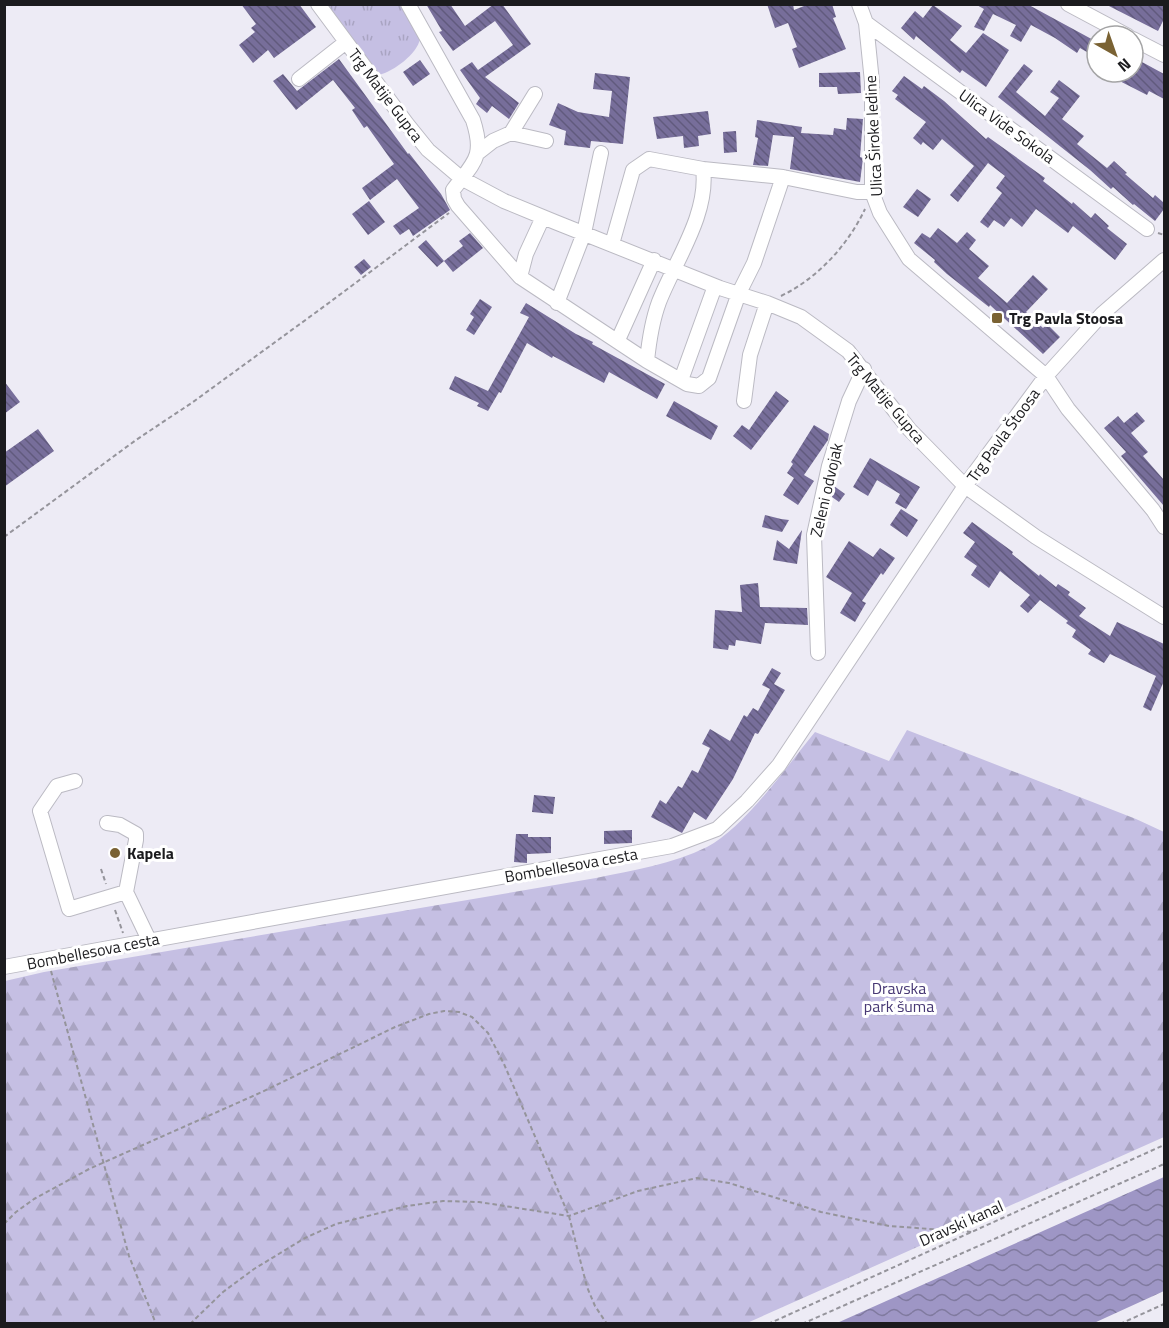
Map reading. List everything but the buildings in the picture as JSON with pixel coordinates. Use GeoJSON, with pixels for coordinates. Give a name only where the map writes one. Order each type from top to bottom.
{"type":"FeatureCollection","features":[{"type":"Feature","properties":{"kind":"street","name":"Trg Matije Gupca"},"geometry":{"type":"LineString","coordinates":[[318,4],[428,150],[461,178],[504,201],[543,217],[715,286],[801,317],[848,351],[909,429],[965,486]]}},
{"type":"Feature","properties":{"kind":"street"},"geometry":{"type":"LineString","coordinates":[[408,4],[473,120],[479,152]]}},
{"type":"Feature","properties":{"kind":"street","name":"Ulica Široke ledine"},"geometry":{"type":"LineString","coordinates":[[859,4],[866,23],[872,82],[872,192],[880,213],[909,259],[1046,376]]}},
{"type":"Feature","properties":{"kind":"street"},"geometry":{"type":"LineString","coordinates":[[1068,4],[1106,24]]}},
{"type":"Feature","properties":{"kind":"street","name":"Ulica Vide Sokola"},"geometry":{"type":"LineString","coordinates":[[866,23],[1147,229]]}},
{"type":"Feature","properties":{"kind":"street"},"geometry":{"type":"LineString","coordinates":[[299,79],[346,42]]}},
{"type":"Feature","properties":{"kind":"street"},"geometry":{"type":"LineString","coordinates":[[1145,45],[1164,55]]}},
{"type":"Feature","properties":{"kind":"street"},"geometry":{"type":"LineString","coordinates":[[512,133],[535,94]]}},
{"type":"Feature","properties":{"kind":"street"},"geometry":{"type":"LineString","coordinates":[[546,141],[512,133],[493,141],[479,152],[453,190],[458,206],[520,277],[647,361],[687,384],[699,386],[709,378],[739,293],[754,263],[783,177]]}},
{"type":"Feature","properties":{"kind":"street"},"geometry":{"type":"LineString","coordinates":[[557,303],[584,233],[601,153]]}},
{"type":"Feature","properties":{"kind":"street"},"geometry":{"type":"LineString","coordinates":[[612,244],[633,170],[649,159],[703,169],[783,177],[857,192],[872,192]]}},
{"type":"Feature","properties":{"kind":"street"},"geometry":{"type":"LineString","coordinates":[[647,361],[649,338],[658,304],[700,208],[704,190],[703,169]]}},
{"type":"Feature","properties":{"kind":"street"},"geometry":{"type":"LineString","coordinates":[[520,277],[526,254],[543,217]]}},
{"type":"Feature","properties":{"kind":"street"},"geometry":{"type":"LineString","coordinates":[[618,340],[654,260]]}},
{"type":"Feature","properties":{"kind":"street"},"geometry":{"type":"LineString","coordinates":[[1046,376],[1102,314],[1164,260]]}},
{"type":"Feature","properties":{"kind":"street"},"geometry":{"type":"LineString","coordinates":[[681,380],[715,286]]}},
{"type":"Feature","properties":{"kind":"street"},"geometry":{"type":"LineString","coordinates":[[744,400],[750,355],[767,303]]}},
{"type":"Feature","properties":{"kind":"street","name":"Zeleni odvojak"},"geometry":{"type":"LineString","coordinates":[[818,653],[813,535],[829,466],[849,401],[864,369]]}},
{"type":"Feature","properties":{"kind":"street","name":"Trg Pavla Štoosa"},"geometry":{"type":"LineString","coordinates":[[1164,527],[1153,510],[1068,409],[1046,376],[965,486],[1036,537],[1164,617]]}},
{"type":"Feature","properties":{"kind":"street","name":"Bombellesova cesta"},"geometry":{"type":"LineString","coordinates":[[4,967],[672,846],[717,829],[747,801],[779,765],[965,486]]}},
{"type":"Feature","properties":{"kind":"street"},"geometry":{"type":"LineString","coordinates":[[75,781],[57,786],[40,811],[69,909],[126,892]]}},
{"type":"Feature","properties":{"kind":"street"},"geometry":{"type":"LineString","coordinates":[[107,823],[120,825],[136,834],[126,892],[149,940]]}},
{"type":"Feature","properties":{"kind":"path"},"geometry":{"type":"LineString","coordinates":[[767,303],[796,288],[833,256],[856,229],[872,192]]}},
{"type":"Feature","properties":{"kind":"path"},"geometry":{"type":"LineString","coordinates":[[4,537],[136,440],[193,402],[458,206]]}},
{"type":"Feature","properties":{"kind":"path"},"geometry":{"type":"LineString","coordinates":[[47,960],[129,1257],[156,1323]]}},
{"type":"Feature","properties":{"kind":"path"},"geometry":{"type":"LineString","coordinates":[[4,1224],[34,1199],[89,1170],[262,1092],[395,1027],[429,1014],[444,1011],[459,1012],[472,1017],[488,1033],[504,1064],[569,1216],[587,1287],[595,1306],[607,1323]]}},
{"type":"Feature","properties":{"kind":"path","name":"Dravski kanal"},"geometry":{"type":"LineString","coordinates":[[768,1323],[1164,1145]]}},
{"type":"Feature","properties":{"kind":"path"},"geometry":{"type":"LineString","coordinates":[[802,1323],[1164,1164]]}},
{"type":"Feature","properties":{"kind":"path"},"geometry":{"type":"LineString","coordinates":[[190,1323],[223,1292],[255,1269],[305,1239],[336,1224],[407,1206],[443,1201],[479,1202],[569,1216],[638,1191],[697,1178],[729,1184],[821,1212],[889,1226],[972,1232]]}},
{"type":"Feature","properties":{"kind":"path"},"geometry":{"type":"LineString","coordinates":[[1120,1323],[1164,1304]]}},
{"type":"Feature","properties":{"kind":"green space"},"geometry":{"type":"Polygon","coordinates":[[[326,5],[400,5],[420,39],[418,45],[404,61],[379,75],[326,5]]]}},
{"type":"Feature","properties":{"kind":"green space","name":"Dravska park šuma"},"geometry":{"type":"Polygon","coordinates":[[[907,730],[1164,832],[1164,1137],[747,1323],[5,1323],[5,981],[44,972],[596,878],[667,862],[707,847],[736,826],[815,732],[889,761],[907,730]]]}},
{"type":"Feature","properties":{"kind":"water"},"geometry":{"type":"Polygon","coordinates":[[[1164,1177],[1164,1291],[1094,1323],[837,1323],[1164,1177]]]}},
{"type":"Feature","properties":{"kind":"place","name":"Trg Pavla Stoosa"},"geometry":{"type":"Point","coordinates":[997,318]}},
{"type":"Feature","properties":{"kind":"place","name":"Kapela"},"geometry":{"type":"Point","coordinates":[115,853]}}]}
